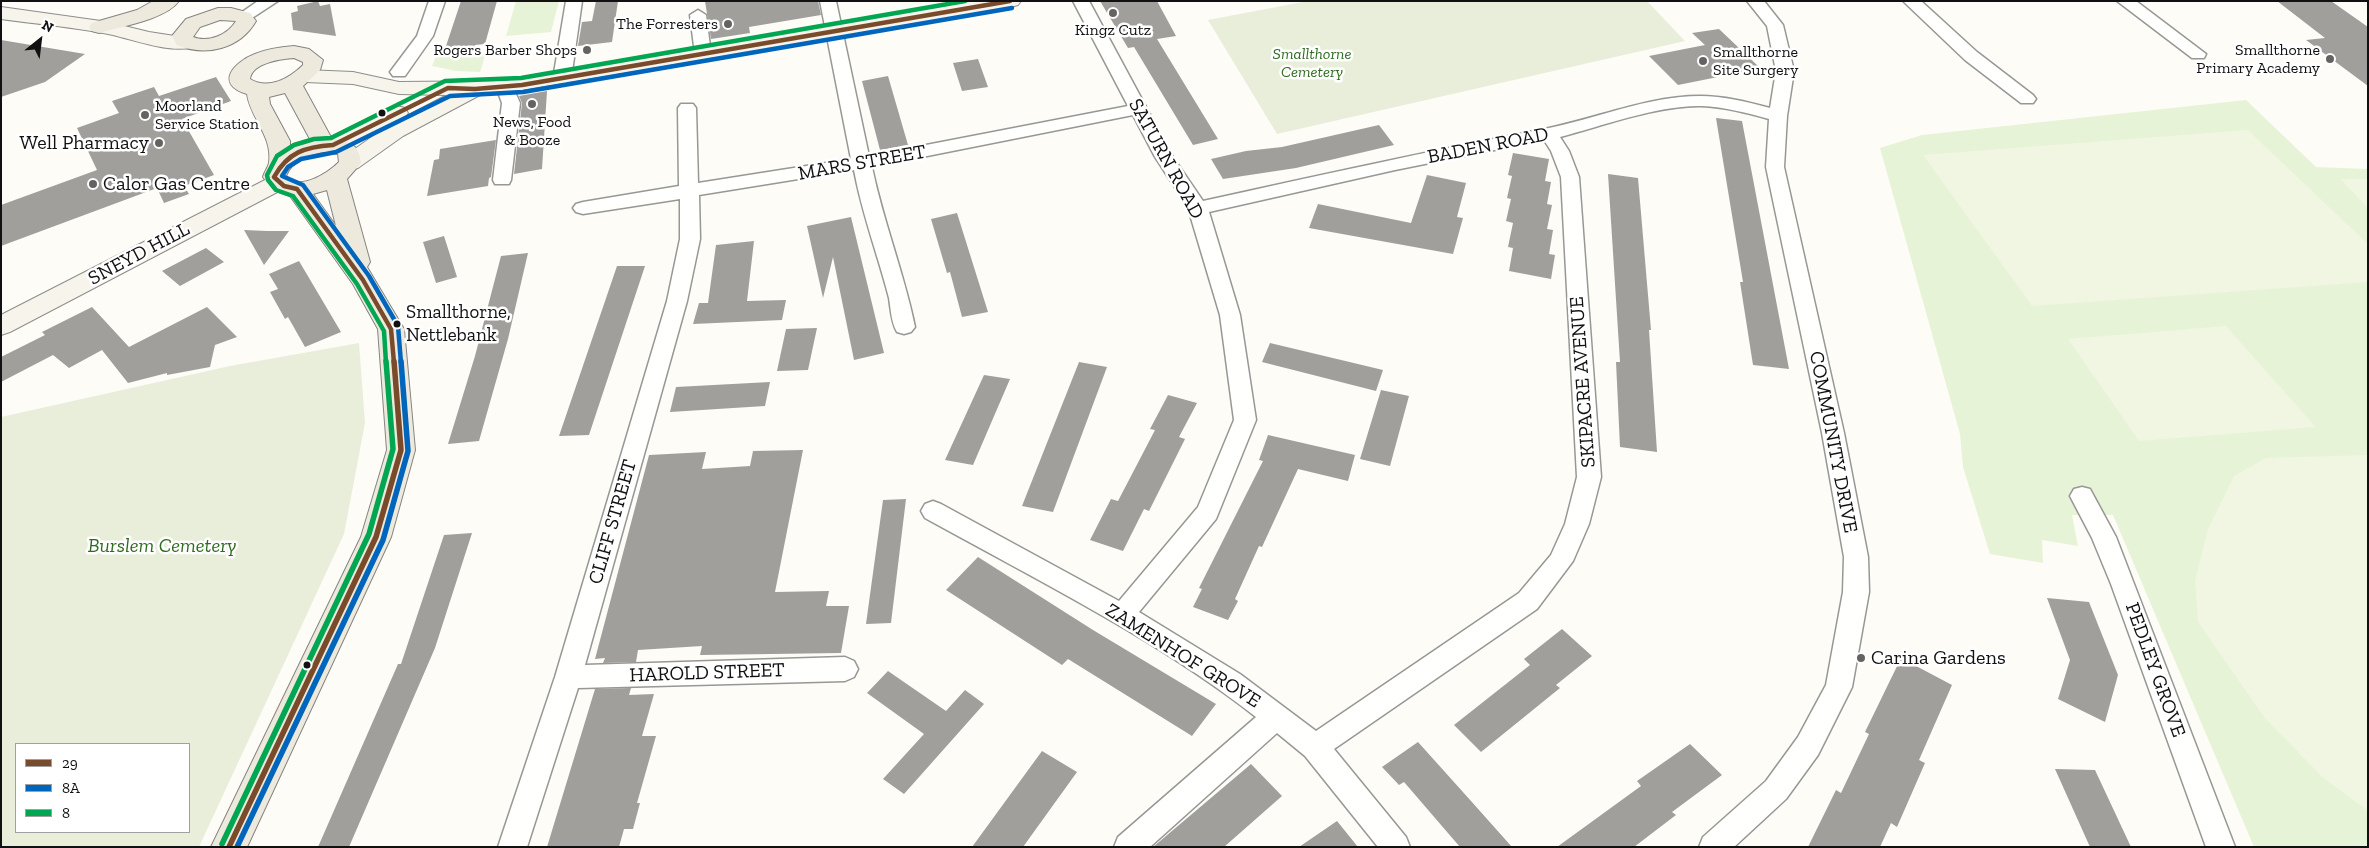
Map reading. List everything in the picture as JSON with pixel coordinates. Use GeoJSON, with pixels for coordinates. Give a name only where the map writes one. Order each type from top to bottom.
{"type":"FeatureCollection","features":[{"type":"Feature","properties":{"kind":"main road"},"geometry":{"type":"LineString","coordinates":[[103,27],[144,14],[169,1]]}},
{"type":"Feature","properties":{"kind":"main road"},"geometry":{"type":"LineString","coordinates":[[193,1],[200,20]]}},
{"type":"Feature","properties":{"kind":"main road"},"geometry":{"type":"LineString","coordinates":[[303,74],[353,78],[398,88],[474,89],[505,87],[835,32],[956,6],[1011,1]]}},
{"type":"Feature","properties":{"kind":"main road"},"geometry":{"type":"LineString","coordinates":[[1,13],[103,27],[149,38],[208,44],[231,38],[243,23]]}},
{"type":"Feature","properties":{"kind":"main road"},"geometry":{"type":"LineString","coordinates":[[103,27],[200,20],[231,14],[281,53]]}},
{"type":"Feature","properties":{"kind":"main road"},"geometry":{"type":"LineString","coordinates":[[187,42],[182,36],[200,20]]}},
{"type":"Feature","properties":{"kind":"main road"},"geometry":{"type":"LineString","coordinates":[[208,44],[242,71]]}},
{"type":"Feature","properties":{"kind":"main road"},"geometry":{"type":"LineString","coordinates":[[328,145],[303,74],[302,53],[281,53],[263,58],[242,71],[239,82],[247,89],[257,91],[303,74],[357,64],[399,72],[448,88]]}},
{"type":"Feature","properties":{"kind":"main road"},"geometry":{"type":"LineString","coordinates":[[285,178],[299,151],[328,145],[448,88]]}},
{"type":"Feature","properties":{"kind":"main road"},"geometry":{"type":"LineString","coordinates":[[285,178],[316,186],[343,170],[395,132],[474,89]]}},
{"type":"Feature","properties":{"kind":"main road"},"geometry":{"type":"LineString","coordinates":[[229,847],[376,537],[401,450],[391,329],[363,280],[285,178],[279,141],[259,104],[257,91]]}},
{"type":"Feature","properties":{"kind":"main road"},"geometry":{"type":"LineString","coordinates":[[328,145],[343,147],[349,152],[343,170],[363,280]]}},
{"type":"Feature","properties":{"kind":"main road","name":"SNEYD HILL"},"geometry":{"type":"LineString","coordinates":[[1,326],[285,178]]}},
{"type":"Feature","properties":{"kind":"street"},"geometry":{"type":"LineString","coordinates":[[243,23],[270,1]]}},
{"type":"Feature","properties":{"kind":"street"},"geometry":{"type":"LineString","coordinates":[[399,72],[425,36],[437,1]]}},
{"type":"Feature","properties":{"kind":"street"},"geometry":{"type":"LineString","coordinates":[[562,79],[574,1]]}},
{"type":"Feature","properties":{"kind":"street"},"geometry":{"type":"LineString","coordinates":[[828,1],[863,163],[871,210],[899,299],[904,327]]}},
{"type":"Feature","properties":{"kind":"street","name":"SATURN ROAD"},"geometry":{"type":"LineString","coordinates":[[1081,1],[1164,158],[1198,208],[1230,315],[1244,420],[1208,512],[1122,615]]}},
{"type":"Feature","properties":{"kind":"street","name":"COMMUNITY DRIVE"},"geometry":{"type":"LineString","coordinates":[[1716,846],[1776,790],[1808,746],[1839,688],[1856,592],[1856,558],[1833,433],[1775,167],[1778,116],[1785,71],[1775,25],[1755,1]]}},
{"type":"Feature","properties":{"kind":"street"},"geometry":{"type":"LineString","coordinates":[[1910,1],[1971,56],[2027,99]]}},
{"type":"Feature","properties":{"kind":"street"},"geometry":{"type":"LineString","coordinates":[[2125,1],[2198,54]]}},
{"type":"Feature","properties":{"kind":"street"},"geometry":{"type":"LineString","coordinates":[[693,21],[703,54]]}},
{"type":"Feature","properties":{"kind":"street"},"geometry":{"type":"LineString","coordinates":[[502,180],[511,103],[505,87]]}},
{"type":"Feature","properties":{"kind":"street","name":"BADEN ROAD"},"geometry":{"type":"LineString","coordinates":[[1198,208],[1395,164],[1549,134],[1662,105],[1700,101],[1738,105],[1778,116]]}},
{"type":"Feature","properties":{"kind":"street","name":"CLIFF STREET"},"geometry":{"type":"LineString","coordinates":[[512,847],[568,677],[677,301],[690,239],[687,108]]}},
{"type":"Feature","properties":{"kind":"street","name":"MARS STREET"},"geometry":{"type":"LineString","coordinates":[[584,208],[863,163],[1138,109]]}},
{"type":"Feature","properties":{"kind":"street","name":"SKIPACRE AVENUE"},"geometry":{"type":"LineString","coordinates":[[1316,747],[1528,601],[1561,561],[1577,524],[1589,476],[1570,177],[1560,151],[1549,134]]}},
{"type":"Feature","properties":{"kind":"street","name":"PEDLEY GROVE"},"geometry":{"type":"LineString","coordinates":[[2082,496],[2104,537],[2123,584],[2221,847]]}},
{"type":"Feature","properties":{"kind":"street","name":"ZAMENHOF GROVE"},"geometry":{"type":"LineString","coordinates":[[933,511],[1122,615],[1231,682],[1316,747],[1396,847]]}},
{"type":"Feature","properties":{"kind":"street","name":"HAROLD STREET"},"geometry":{"type":"LineString","coordinates":[[568,677],[845,669]]}},
{"type":"Feature","properties":{"kind":"street"},"geometry":{"type":"LineString","coordinates":[[1128,847],[1277,716]]}},
{"type":"Feature","properties":{"kind":"green space"},"geometry":{"type":"Polygon","coordinates":[[[516,1],[559,1],[551,32],[506,36],[516,1]]]}},
{"type":"Feature","properties":{"kind":"green space","name":"Smallthorne Cemetery"},"geometry":{"type":"Polygon","coordinates":[[[1308,1],[1647,1],[1685,41],[1277,134],[1208,20],[1308,1]]]}},
{"type":"Feature","properties":{"kind":"green space"},"geometry":{"type":"Polygon","coordinates":[[[486,53],[480,72],[456,71],[432,66],[436,56],[486,53]]]}},
{"type":"Feature","properties":{"kind":"green space"},"geometry":{"type":"Polygon","coordinates":[[[2246,100],[2316,167],[2368,169],[2368,847],[2254,847],[2113,515],[2072,515],[2078,546],[2042,540],[2043,563],[1990,554],[1963,467],[1960,434],[1880,148],[1922,135],[2246,100]]]}},
{"type":"Feature","properties":{"kind":"green space"},"geometry":{"type":"Polygon","coordinates":[[[2248,130],[2368,244],[2368,282],[2032,306],[1923,155],[2248,130]]]}},
{"type":"Feature","properties":{"kind":"green space"},"geometry":{"type":"Polygon","coordinates":[[[2340,179],[2368,179],[2368,208],[2340,179]]]}},
{"type":"Feature","properties":{"kind":"green space"},"geometry":{"type":"Polygon","coordinates":[[[2226,326],[2316,427],[2139,441],[2068,339],[2226,326]]]}},
{"type":"Feature","properties":{"kind":"green space","name":"Burslem Cemetery"},"geometry":{"type":"Polygon","coordinates":[[[359,343],[365,423],[344,534],[199,847],[1,847],[1,417],[230,366],[359,343]]]}},
{"type":"Feature","properties":{"kind":"green space"},"geometry":{"type":"Polygon","coordinates":[[[2368,455],[2368,811],[2321,776],[2264,717],[2198,622],[2195,581],[2208,529],[2234,476],[2266,458],[2368,455]]]}},
{"type":"Feature","properties":{"kind":"building"},"geometry":{"type":"Polygon","coordinates":[[[318,1],[320,6],[330,4],[336,36],[293,30],[291,13],[298,11],[297,6],[318,1]]]}},
{"type":"Feature","properties":{"kind":"building"},"geometry":{"type":"Polygon","coordinates":[[[461,1],[497,1],[485,44],[475,45],[473,49],[444,52],[461,1]]]}},
{"type":"Feature","properties":{"kind":"building"},"geometry":{"type":"Polygon","coordinates":[[[596,1],[618,1],[612,42],[578,46],[582,22],[592,21],[596,1]]]}},
{"type":"Feature","properties":{"kind":"building"},"geometry":{"type":"Polygon","coordinates":[[[705,1],[818,1],[821,15],[749,27],[750,33],[711,39],[705,1]]]}},
{"type":"Feature","properties":{"kind":"building"},"geometry":{"type":"Polygon","coordinates":[[[1100,1],[1157,1],[1176,36],[1157,39],[1218,139],[1193,145],[1134,47],[1128,48],[1100,1]]]}},
{"type":"Feature","properties":{"kind":"building"},"geometry":{"type":"Polygon","coordinates":[[[2277,1],[2331,1],[2368,27],[2368,86],[2306,40],[2325,38],[2277,1]]]}},
{"type":"Feature","properties":{"kind":"building","name":"Smallthorne Site Surgery"},"geometry":{"type":"Polygon","coordinates":[[[1719,29],[1758,66],[1740,69],[1743,72],[1678,85],[1649,56],[1705,45],[1692,33],[1719,29]]]}},
{"type":"Feature","properties":{"kind":"building"},"geometry":{"type":"Polygon","coordinates":[[[1,40],[85,54],[45,82],[1,97],[1,40]]]}},
{"type":"Feature","properties":{"kind":"building"},"geometry":{"type":"Polygon","coordinates":[[[978,59],[988,87],[962,91],[953,63],[978,59]]]}},
{"type":"Feature","properties":{"kind":"building"},"geometry":{"type":"Polygon","coordinates":[[[888,76],[908,145],[880,150],[862,81],[888,76]]]}},
{"type":"Feature","properties":{"kind":"building"},"geometry":{"type":"Polygon","coordinates":[[[216,77],[231,101],[182,119],[214,175],[184,186],[189,194],[164,203],[157,188],[1,246],[1,205],[97,170],[77,128],[119,113],[112,101],[154,87],[159,96],[216,77]]]}},
{"type":"Feature","properties":{"kind":"building"},"geometry":{"type":"Polygon","coordinates":[[[547,91],[542,169],[514,174],[522,103],[519,96],[547,91]]]}},
{"type":"Feature","properties":{"kind":"building"},"geometry":{"type":"Polygon","coordinates":[[[1716,118],[1742,121],[1789,369],[1753,365],[1740,282],[1743,282],[1716,118]]]}},
{"type":"Feature","properties":{"kind":"building"},"geometry":{"type":"Polygon","coordinates":[[[1379,125],[1394,145],[1296,168],[1223,179],[1211,159],[1246,151],[1282,147],[1379,125]]]}},
{"type":"Feature","properties":{"kind":"building"},"geometry":{"type":"Polygon","coordinates":[[[496,140],[488,186],[427,196],[434,160],[439,159],[440,149],[496,140]]]}},
{"type":"Feature","properties":{"kind":"building"},"geometry":{"type":"Polygon","coordinates":[[[1513,153],[1549,159],[1545,181],[1551,182],[1547,204],[1552,205],[1547,229],[1553,230],[1549,254],[1555,255],[1551,279],[1509,271],[1513,248],[1508,247],[1513,223],[1506,221],[1511,199],[1507,198],[1512,176],[1508,175],[1513,153]]]}},
{"type":"Feature","properties":{"kind":"building"},"geometry":{"type":"Polygon","coordinates":[[[1608,174],[1638,178],[1651,330],[1649,330],[1657,452],[1620,447],[1616,362],[1620,362],[1608,174]]]}},
{"type":"Feature","properties":{"kind":"building"},"geometry":{"type":"Polygon","coordinates":[[[1427,175],[1466,183],[1457,217],[1463,218],[1453,254],[1309,228],[1318,204],[1411,223],[1427,175]]]}},
{"type":"Feature","properties":{"kind":"building"},"geometry":{"type":"Polygon","coordinates":[[[957,213],[988,312],[962,317],[950,272],[947,273],[931,219],[957,213]]]}},
{"type":"Feature","properties":{"kind":"building"},"geometry":{"type":"Polygon","coordinates":[[[851,217],[884,353],[854,360],[833,257],[823,298],[807,226],[851,217]]]}},
{"type":"Feature","properties":{"kind":"building"},"geometry":{"type":"Polygon","coordinates":[[[244,230],[267,231],[289,231],[264,265],[244,230]]]}},
{"type":"Feature","properties":{"kind":"building"},"geometry":{"type":"Polygon","coordinates":[[[444,236],[457,277],[436,283],[423,242],[444,236]]]}},
{"type":"Feature","properties":{"kind":"building"},"geometry":{"type":"Polygon","coordinates":[[[754,241],[747,301],[786,300],[782,320],[693,324],[699,303],[708,303],[716,245],[754,241]]]}},
{"type":"Feature","properties":{"kind":"building"},"geometry":{"type":"Polygon","coordinates":[[[206,248],[224,262],[180,286],[162,271],[206,248]]]}},
{"type":"Feature","properties":{"kind":"building"},"geometry":{"type":"Polygon","coordinates":[[[528,253],[508,339],[479,441],[448,444],[475,356],[501,256],[528,253]]]}},
{"type":"Feature","properties":{"kind":"building"},"geometry":{"type":"Polygon","coordinates":[[[299,261],[341,332],[305,347],[288,317],[285,319],[270,292],[278,289],[269,274],[299,261]]]}},
{"type":"Feature","properties":{"kind":"building"},"geometry":{"type":"Polygon","coordinates":[[[617,266],[645,266],[589,435],[559,436],[617,266]]]}},
{"type":"Feature","properties":{"kind":"building"},"geometry":{"type":"Polygon","coordinates":[[[92,307],[129,347],[207,307],[237,337],[215,345],[210,367],[167,375],[167,373],[128,383],[102,350],[69,368],[53,355],[1,382],[1,357],[45,335],[42,332],[92,307]]]}},
{"type":"Feature","properties":{"kind":"building"},"geometry":{"type":"Polygon","coordinates":[[[817,328],[808,370],[777,371],[786,329],[817,328]]]}},
{"type":"Feature","properties":{"kind":"building"},"geometry":{"type":"Polygon","coordinates":[[[1270,343],[1383,370],[1376,391],[1262,362],[1270,343]]]}},
{"type":"Feature","properties":{"kind":"building"},"geometry":{"type":"Polygon","coordinates":[[[1079,362],[1107,367],[1053,512],[1022,506],[1079,362]]]}},
{"type":"Feature","properties":{"kind":"building"},"geometry":{"type":"Polygon","coordinates":[[[984,375],[1010,379],[973,465],[945,460],[984,375]]]}},
{"type":"Feature","properties":{"kind":"building"},"geometry":{"type":"Polygon","coordinates":[[[770,382],[765,406],[670,412],[676,387],[770,382]]]}},
{"type":"Feature","properties":{"kind":"building"},"geometry":{"type":"Polygon","coordinates":[[[1381,390],[1409,396],[1390,466],[1360,459],[1381,390]]]}},
{"type":"Feature","properties":{"kind":"building"},"geometry":{"type":"Polygon","coordinates":[[[1168,395],[1197,403],[1179,437],[1185,439],[1149,511],[1144,509],[1123,551],[1090,540],[1111,499],[1118,501],[1155,430],[1150,429],[1168,395]]]}},
{"type":"Feature","properties":{"kind":"building"},"geometry":{"type":"Polygon","coordinates":[[[1268,435],[1355,455],[1348,481],[1298,469],[1262,547],[1259,546],[1235,599],[1238,601],[1228,620],[1193,607],[1202,589],[1199,588],[1263,461],[1259,460],[1268,435]]]}},
{"type":"Feature","properties":{"kind":"building"},"geometry":{"type":"Polygon","coordinates":[[[803,450],[775,592],[829,591],[826,606],[849,606],[841,653],[700,655],[702,646],[638,650],[636,662],[603,663],[605,658],[595,659],[649,455],[706,452],[702,469],[750,466],[753,451],[803,450]]]}},
{"type":"Feature","properties":{"kind":"building"},"geometry":{"type":"Polygon","coordinates":[[[906,499],[891,623],[866,624],[883,500],[906,499]]]}},
{"type":"Feature","properties":{"kind":"building"},"geometry":{"type":"Polygon","coordinates":[[[472,533],[435,648],[349,847],[318,847],[398,664],[401,664],[444,535],[472,533]]]}},
{"type":"Feature","properties":{"kind":"building"},"geometry":{"type":"Polygon","coordinates":[[[978,557],[1093,630],[1216,704],[1192,736],[1068,659],[1062,665],[946,590],[978,557]]]}},
{"type":"Feature","properties":{"kind":"building"},"geometry":{"type":"Polygon","coordinates":[[[2047,598],[2089,602],[2118,675],[2105,722],[2058,699],[2070,660],[2047,598]]]}},
{"type":"Feature","properties":{"kind":"building"},"geometry":{"type":"Polygon","coordinates":[[[1562,629],[1592,656],[1556,685],[1560,688],[1481,752],[1454,725],[1530,665],[1524,659],[1562,629]]]}},
{"type":"Feature","properties":{"kind":"building"},"geometry":{"type":"Polygon","coordinates":[[[1901,658],[1952,685],[1919,760],[1925,763],[1897,827],[1891,823],[1880,847],[1808,847],[1836,790],[1841,793],[1869,734],[1865,732],[1901,658]]]}},
{"type":"Feature","properties":{"kind":"building"},"geometry":{"type":"Polygon","coordinates":[[[888,671],[946,711],[965,690],[984,704],[904,794],[883,779],[924,734],[867,693],[888,671]]]}},
{"type":"Feature","properties":{"kind":"building"},"geometry":{"type":"Polygon","coordinates":[[[631,688],[629,695],[654,694],[642,736],[656,736],[637,803],[640,803],[633,829],[624,829],[619,847],[547,847],[595,689],[631,688]]]}},
{"type":"Feature","properties":{"kind":"building"},"geometry":{"type":"Polygon","coordinates":[[[1418,742],[1512,847],[1460,847],[1404,782],[1399,785],[1382,767],[1418,742]]]}},
{"type":"Feature","properties":{"kind":"building"},"geometry":{"type":"Polygon","coordinates":[[[1690,744],[1722,775],[1672,812],[1676,815],[1634,847],[1557,847],[1641,786],[1637,781],[1690,744]]]}},
{"type":"Feature","properties":{"kind":"building"},"geometry":{"type":"Polygon","coordinates":[[[1042,751],[1077,772],[1023,847],[972,847],[1042,751]]]}},
{"type":"Feature","properties":{"kind":"building"},"geometry":{"type":"Polygon","coordinates":[[[1251,764],[1282,796],[1224,847],[1153,847],[1251,764]]]}},
{"type":"Feature","properties":{"kind":"building"},"geometry":{"type":"Polygon","coordinates":[[[2055,769],[2095,770],[2131,847],[2090,847],[2055,769]]]}},
{"type":"Feature","properties":{"kind":"building"},"geometry":{"type":"Polygon","coordinates":[[[1337,821],[1358,847],[1299,847],[1337,821]]]}},
{"type":"Feature","properties":{"kind":"transit line","name":"8"},"geometry":{"type":"LineString","coordinates":[[222,844],[369,534],[393,449],[384,331],[357,284],[293,196],[284,194],[269,184],[267,175],[277,156],[294,145],[314,139],[331,138],[445,81],[521,78],[965,1]]}},
{"type":"Feature","properties":{"kind":"transit line","name":"29"},"geometry":{"type":"LineString","coordinates":[[229,847],[376,537],[401,450],[391,329],[363,280],[297,189],[278,183],[274,177],[283,161],[298,152],[315,146],[333,145],[448,88],[475,89],[522,85],[1010,1]]}},
{"type":"Feature","properties":{"kind":"transit line","name":"8A"},"geometry":{"type":"LineString","coordinates":[[237,847],[383,540],[408,451],[398,326],[369,276],[303,185],[282,176],[288,167],[301,159],[336,152],[450,96],[523,92],[1012,8]]}},
{"type":"Feature","properties":{"kind":"place","name":"Kingz Cutz"},"geometry":{"type":"Point","coordinates":[1113,13]}},
{"type":"Feature","properties":{"kind":"place","name":"The Forresters"},"geometry":{"type":"Point","coordinates":[728,24]}},
{"type":"Feature","properties":{"kind":"place","name":"Rogers Barber Shops"},"geometry":{"type":"Point","coordinates":[587,50]}},
{"type":"Feature","properties":{"kind":"place","name":"Smallthorne Primary Academy"},"geometry":{"type":"Point","coordinates":[2330,59]}},
{"type":"Feature","properties":{"kind":"place","name":"Smallthorne Site Surgery"},"geometry":{"type":"Point","coordinates":[1703,61]}},
{"type":"Feature","properties":{"kind":"place","name":"News, Food & Booze"},"geometry":{"type":"Point","coordinates":[532,104]}},
{"type":"Feature","properties":{"kind":"place","name":"Moorland Service Station"},"geometry":{"type":"Point","coordinates":[145,115]}},
{"type":"Feature","properties":{"kind":"place","name":"Well Pharmacy"},"geometry":{"type":"Point","coordinates":[159,143]}},
{"type":"Feature","properties":{"kind":"place","name":"Calor Gas Centre"},"geometry":{"type":"Point","coordinates":[93,184]}},
{"type":"Feature","properties":{"kind":"place","name":"Smallthorne, Nettlebank"},"geometry":{"type":"Point","coordinates":[397,324]}},
{"type":"Feature","properties":{"kind":"place","name":"Carina Gardens"},"geometry":{"type":"Point","coordinates":[1861,658]}}]}
